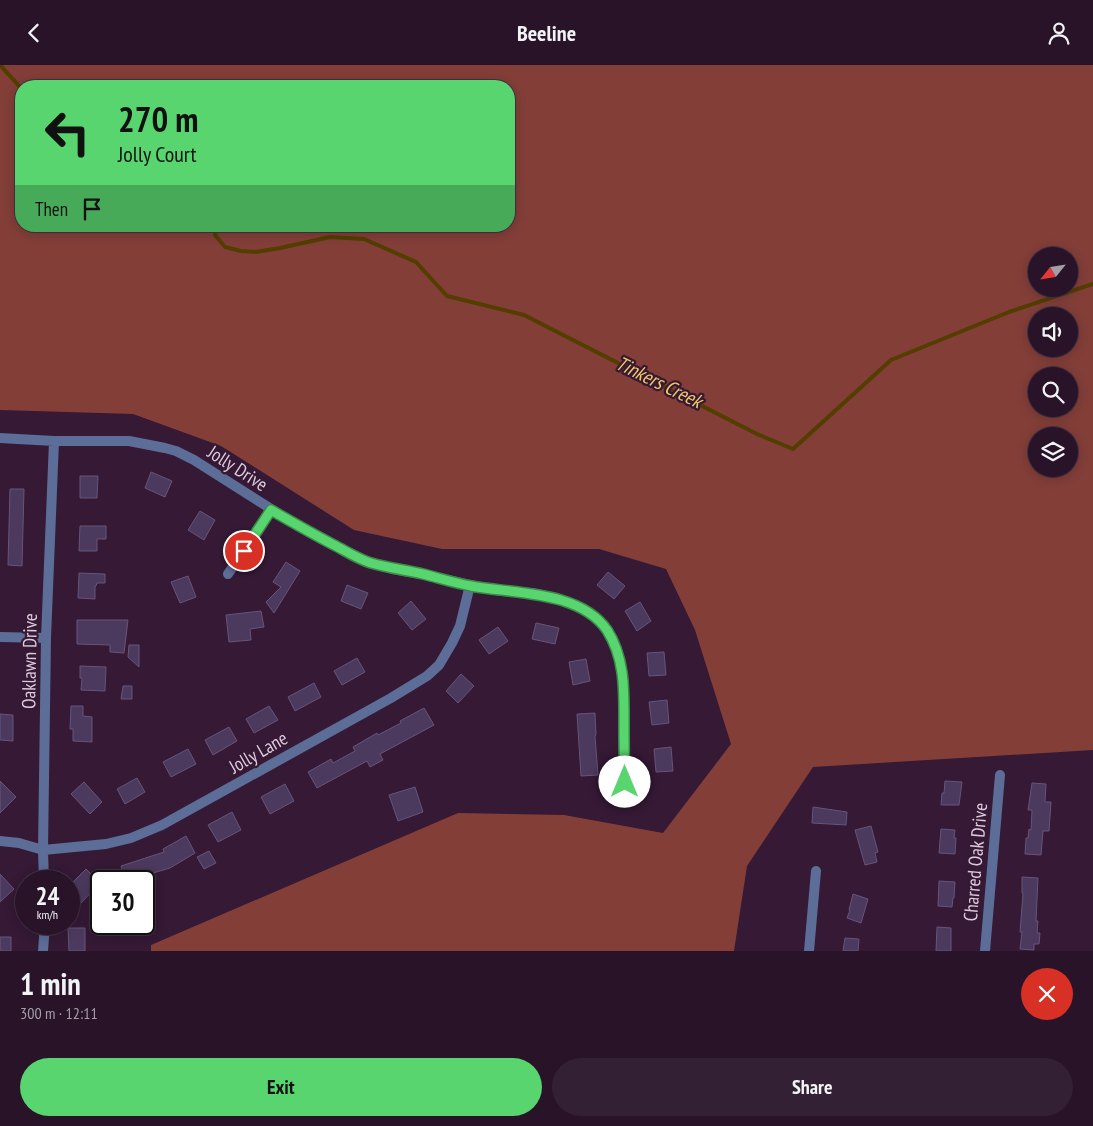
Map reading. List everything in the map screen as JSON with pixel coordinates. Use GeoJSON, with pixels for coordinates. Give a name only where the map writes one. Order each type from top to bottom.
{"type":"FeatureCollection","features":[{"type":"Feature","properties":{"kind":"street","name":"Jolly Drive"},"geometry":{"type":"LineString","coordinates":[[0,437],[54,441],[129,441],[165,447],[194,460],[306,531],[369,562],[392,569],[501,591],[532,593],[556,598],[581,608],[596,618],[607,631],[618,655],[624,683],[625,782]]}},
{"type":"Feature","properties":{"kind":"street","name":"Oaklawn Drive"},"geometry":{"type":"LineString","coordinates":[[44,870],[46,638],[54,441]]}},
{"type":"Feature","properties":{"kind":"street"},"geometry":{"type":"LineString","coordinates":[[228,574],[271,510]]}},
{"type":"Feature","properties":{"kind":"street","name":"Jolly Lane"},"geometry":{"type":"LineString","coordinates":[[0,841],[19,843],[43,851],[106,844],[131,838],[162,825],[427,676],[439,665],[452,643],[460,626],[470,585]]}},
{"type":"Feature","properties":{"kind":"street"},"geometry":{"type":"LineString","coordinates":[[0,637],[46,638]]}},
{"type":"Feature","properties":{"kind":"street","name":"Charred Oak Drive"},"geometry":{"type":"LineString","coordinates":[[985,951],[1000,775]]}},
{"type":"Feature","properties":{"kind":"street"},"geometry":{"type":"LineString","coordinates":[[808,951],[816,871]]}},
{"type":"Feature","properties":{"kind":"street"},"geometry":{"type":"LineString","coordinates":[[43,951],[44,935]]}},
{"type":"Feature","properties":{"kind":"shaded area"},"geometry":{"type":"Polygon","coordinates":[[[0,65],[1093,65],[1093,750],[813,767],[747,866],[734,951],[151,951],[151,945],[458,813],[564,815],[663,833],[731,744],[695,630],[666,569],[599,549],[442,549],[354,530],[221,446],[133,414],[0,410],[0,65]]]}},
{"type":"Feature","properties":{"kind":"building"},"geometry":{"type":"Polygon","coordinates":[[[151,472],[172,481],[165,497],[145,488],[151,472]]]}},
{"type":"Feature","properties":{"kind":"building"},"geometry":{"type":"Polygon","coordinates":[[[80,476],[98,476],[97,498],[80,498],[80,476]]]}},
{"type":"Feature","properties":{"kind":"building"},"geometry":{"type":"Polygon","coordinates":[[[10,489],[24,489],[22,566],[8,565],[10,489]]]}},
{"type":"Feature","properties":{"kind":"building"},"geometry":{"type":"Polygon","coordinates":[[[200,511],[215,520],[204,540],[188,530],[200,511]]]}},
{"type":"Feature","properties":{"kind":"building"},"geometry":{"type":"Polygon","coordinates":[[[80,526],[106,526],[106,539],[97,539],[97,551],[79,551],[80,526]]]}},
{"type":"Feature","properties":{"kind":"building"},"geometry":{"type":"Polygon","coordinates":[[[286,562],[300,571],[274,613],[266,602],[281,587],[273,582],[286,562]]]}},
{"type":"Feature","properties":{"kind":"building"},"geometry":{"type":"Polygon","coordinates":[[[608,572],[625,586],[614,599],[597,585],[608,572]]]}},
{"type":"Feature","properties":{"kind":"building"},"geometry":{"type":"Polygon","coordinates":[[[79,573],[105,574],[105,583],[97,583],[95,586],[95,599],[78,598],[79,573]]]}},
{"type":"Feature","properties":{"kind":"building"},"geometry":{"type":"Polygon","coordinates":[[[188,576],[196,597],[180,603],[171,582],[188,576]]]}},
{"type":"Feature","properties":{"kind":"building"},"geometry":{"type":"Polygon","coordinates":[[[347,585],[368,593],[361,609],[341,601],[347,585]]]}},
{"type":"Feature","properties":{"kind":"building"},"geometry":{"type":"Polygon","coordinates":[[[411,601],[426,619],[412,630],[398,613],[411,601]]]}},
{"type":"Feature","properties":{"kind":"building"},"geometry":{"type":"Polygon","coordinates":[[[640,602],[651,621],[637,631],[625,611],[640,602]]]}},
{"type":"Feature","properties":{"kind":"building"},"geometry":{"type":"Polygon","coordinates":[[[261,611],[264,627],[250,629],[251,640],[229,642],[226,615],[261,611]]]}},
{"type":"Feature","properties":{"kind":"building"},"geometry":{"type":"Polygon","coordinates":[[[77,620],[128,620],[124,653],[110,652],[110,645],[77,644],[77,620]]]}},
{"type":"Feature","properties":{"kind":"building"},"geometry":{"type":"Polygon","coordinates":[[[536,623],[559,628],[555,644],[532,639],[536,623]]]}},
{"type":"Feature","properties":{"kind":"building"},"geometry":{"type":"Polygon","coordinates":[[[498,627],[508,641],[489,654],[479,640],[498,627]]]}},
{"type":"Feature","properties":{"kind":"building"},"geometry":{"type":"Polygon","coordinates":[[[129,645],[139,645],[139,667],[128,657],[129,645]]]}},
{"type":"Feature","properties":{"kind":"building"},"geometry":{"type":"Polygon","coordinates":[[[664,652],[666,675],[649,676],[647,653],[664,652]]]}},
{"type":"Feature","properties":{"kind":"building"},"geometry":{"type":"Polygon","coordinates":[[[357,658],[365,672],[342,685],[334,671],[357,658]]]}},
{"type":"Feature","properties":{"kind":"building"},"geometry":{"type":"Polygon","coordinates":[[[586,659],[590,681],[573,685],[569,662],[586,659]]]}},
{"type":"Feature","properties":{"kind":"building"},"geometry":{"type":"Polygon","coordinates":[[[80,666],[106,667],[105,691],[81,690],[80,666]]]}},
{"type":"Feature","properties":{"kind":"building"},"geometry":{"type":"Polygon","coordinates":[[[461,674],[474,686],[458,703],[446,691],[461,674]]]}},
{"type":"Feature","properties":{"kind":"building"},"geometry":{"type":"Polygon","coordinates":[[[314,683],[321,697],[295,711],[288,697],[314,683]]]}},
{"type":"Feature","properties":{"kind":"building"},"geometry":{"type":"Polygon","coordinates":[[[123,686],[132,686],[132,699],[121,699],[123,686]]]}},
{"type":"Feature","properties":{"kind":"building"},"geometry":{"type":"Polygon","coordinates":[[[667,700],[669,723],[652,725],[649,702],[667,700]]]}},
{"type":"Feature","properties":{"kind":"building"},"geometry":{"type":"Polygon","coordinates":[[[71,706],[83,706],[83,716],[92,717],[92,742],[73,741],[73,729],[70,729],[71,706]]]}},
{"type":"Feature","properties":{"kind":"building"},"geometry":{"type":"Polygon","coordinates":[[[269,706],[278,720],[254,733],[246,719],[269,706]]]}},
{"type":"Feature","properties":{"kind":"building"},"geometry":{"type":"Polygon","coordinates":[[[424,708],[434,725],[380,754],[383,760],[370,767],[367,761],[317,788],[308,772],[331,759],[333,763],[355,751],[353,747],[377,733],[378,735],[401,723],[400,721],[424,708]]]}},
{"type":"Feature","properties":{"kind":"building"},"geometry":{"type":"Polygon","coordinates":[[[595,713],[598,775],[581,776],[577,714],[595,713]]]}},
{"type":"Feature","properties":{"kind":"building"},"geometry":{"type":"Polygon","coordinates":[[[0,714],[13,715],[13,741],[0,740],[0,714]]]}},
{"type":"Feature","properties":{"kind":"building"},"geometry":{"type":"Polygon","coordinates":[[[229,727],[237,741],[213,755],[205,740],[229,727]]]}},
{"type":"Feature","properties":{"kind":"building"},"geometry":{"type":"Polygon","coordinates":[[[671,747],[673,771],[656,772],[654,749],[671,747]]]}},
{"type":"Feature","properties":{"kind":"building"},"geometry":{"type":"Polygon","coordinates":[[[188,749],[196,764],[171,777],[163,762],[188,749]]]}},
{"type":"Feature","properties":{"kind":"building"},"geometry":{"type":"Polygon","coordinates":[[[137,778],[145,792],[125,804],[117,789],[137,778]]]}},
{"type":"Feature","properties":{"kind":"building"},"geometry":{"type":"Polygon","coordinates":[[[0,781],[16,797],[0,813],[0,781]]]}},
{"type":"Feature","properties":{"kind":"building"},"geometry":{"type":"Polygon","coordinates":[[[945,781],[962,782],[959,805],[941,805],[945,781]]]}},
{"type":"Feature","properties":{"kind":"building"},"geometry":{"type":"Polygon","coordinates":[[[84,782],[102,802],[90,814],[71,794],[84,782]]]}},
{"type":"Feature","properties":{"kind":"building"},"geometry":{"type":"Polygon","coordinates":[[[1032,783],[1046,784],[1045,802],[1051,802],[1049,831],[1043,831],[1041,855],[1025,854],[1026,838],[1028,838],[1029,829],[1031,830],[1032,810],[1028,810],[1032,783]]]}},
{"type":"Feature","properties":{"kind":"building"},"geometry":{"type":"Polygon","coordinates":[[[285,784],[294,801],[270,814],[261,797],[285,784]]]}},
{"type":"Feature","properties":{"kind":"building"},"geometry":{"type":"Polygon","coordinates":[[[415,787],[423,812],[398,821],[389,795],[415,787]]]}},
{"type":"Feature","properties":{"kind":"building"},"geometry":{"type":"Polygon","coordinates":[[[813,807],[847,812],[846,825],[812,823],[813,807]]]}},
{"type":"Feature","properties":{"kind":"building"},"geometry":{"type":"Polygon","coordinates":[[[232,812],[241,830],[218,842],[208,825],[232,812]]]}},
{"type":"Feature","properties":{"kind":"building"},"geometry":{"type":"Polygon","coordinates":[[[871,826],[878,852],[875,853],[877,862],[865,865],[855,830],[871,826]]]}},
{"type":"Feature","properties":{"kind":"building"},"geometry":{"type":"Polygon","coordinates":[[[941,829],[955,830],[955,854],[939,853],[941,829]]]}},
{"type":"Feature","properties":{"kind":"building"},"geometry":{"type":"Polygon","coordinates":[[[186,836],[195,853],[170,868],[155,872],[155,870],[122,870],[121,866],[164,852],[163,849],[186,836]]]}},
{"type":"Feature","properties":{"kind":"building"},"geometry":{"type":"Polygon","coordinates":[[[209,851],[216,863],[204,869],[197,857],[209,851]]]}},
{"type":"Feature","properties":{"kind":"building"},"geometry":{"type":"Polygon","coordinates":[[[86,869],[90,873],[90,894],[81,903],[80,902],[80,875],[86,869]]]}},
{"type":"Feature","properties":{"kind":"building"},"geometry":{"type":"Polygon","coordinates":[[[0,874],[14,889],[0,902],[0,874]]]}},
{"type":"Feature","properties":{"kind":"building"},"geometry":{"type":"Polygon","coordinates":[[[1022,877],[1038,878],[1036,921],[1038,921],[1037,933],[1040,933],[1039,944],[1034,944],[1034,950],[1020,949],[1022,932],[1020,932],[1023,893],[1022,877]]]}},
{"type":"Feature","properties":{"kind":"building"},"geometry":{"type":"Polygon","coordinates":[[[939,881],[955,882],[952,907],[938,906],[939,881]]]}},
{"type":"Feature","properties":{"kind":"building"},"geometry":{"type":"Polygon","coordinates":[[[853,894],[868,899],[861,923],[847,918],[853,894]]]}},
{"type":"Feature","properties":{"kind":"building"},"geometry":{"type":"Polygon","coordinates":[[[937,927],[951,928],[951,951],[936,951],[937,927]]]}},
{"type":"Feature","properties":{"kind":"building"},"geometry":{"type":"Polygon","coordinates":[[[80,928],[85,928],[85,951],[69,951],[68,935],[80,935],[80,928]]]}},
{"type":"Feature","properties":{"kind":"building"},"geometry":{"type":"Polygon","coordinates":[[[0,937],[11,937],[11,951],[0,951],[0,937]]]}},
{"type":"Feature","properties":{"kind":"building"},"geometry":{"type":"Polygon","coordinates":[[[845,938],[859,939],[858,951],[843,951],[845,938]]]}},
{"type":"Feature","properties":{"kind":"waterway","name":"Tinkers Creek"},"geometry":{"type":"LineString","coordinates":[[0,65],[15,81]]}},
{"type":"Feature","properties":{"kind":"waterway","name":"Tinkers Creek"},"geometry":{"type":"LineString","coordinates":[[216,232],[215,235],[225,247],[256,252],[330,237],[364,239],[416,262],[447,296],[524,315],[757,434],[793,449],[891,360],[1009,312],[1093,284]]}},
{"type":"Feature","properties":{"kind":"route"},"geometry":{"type":"LineString","coordinates":[[244,551],[271,510],[369,562],[392,569],[501,591],[532,593],[556,598],[581,608],[596,618],[607,631],[620,663],[624,683],[625,782]]}}]}
